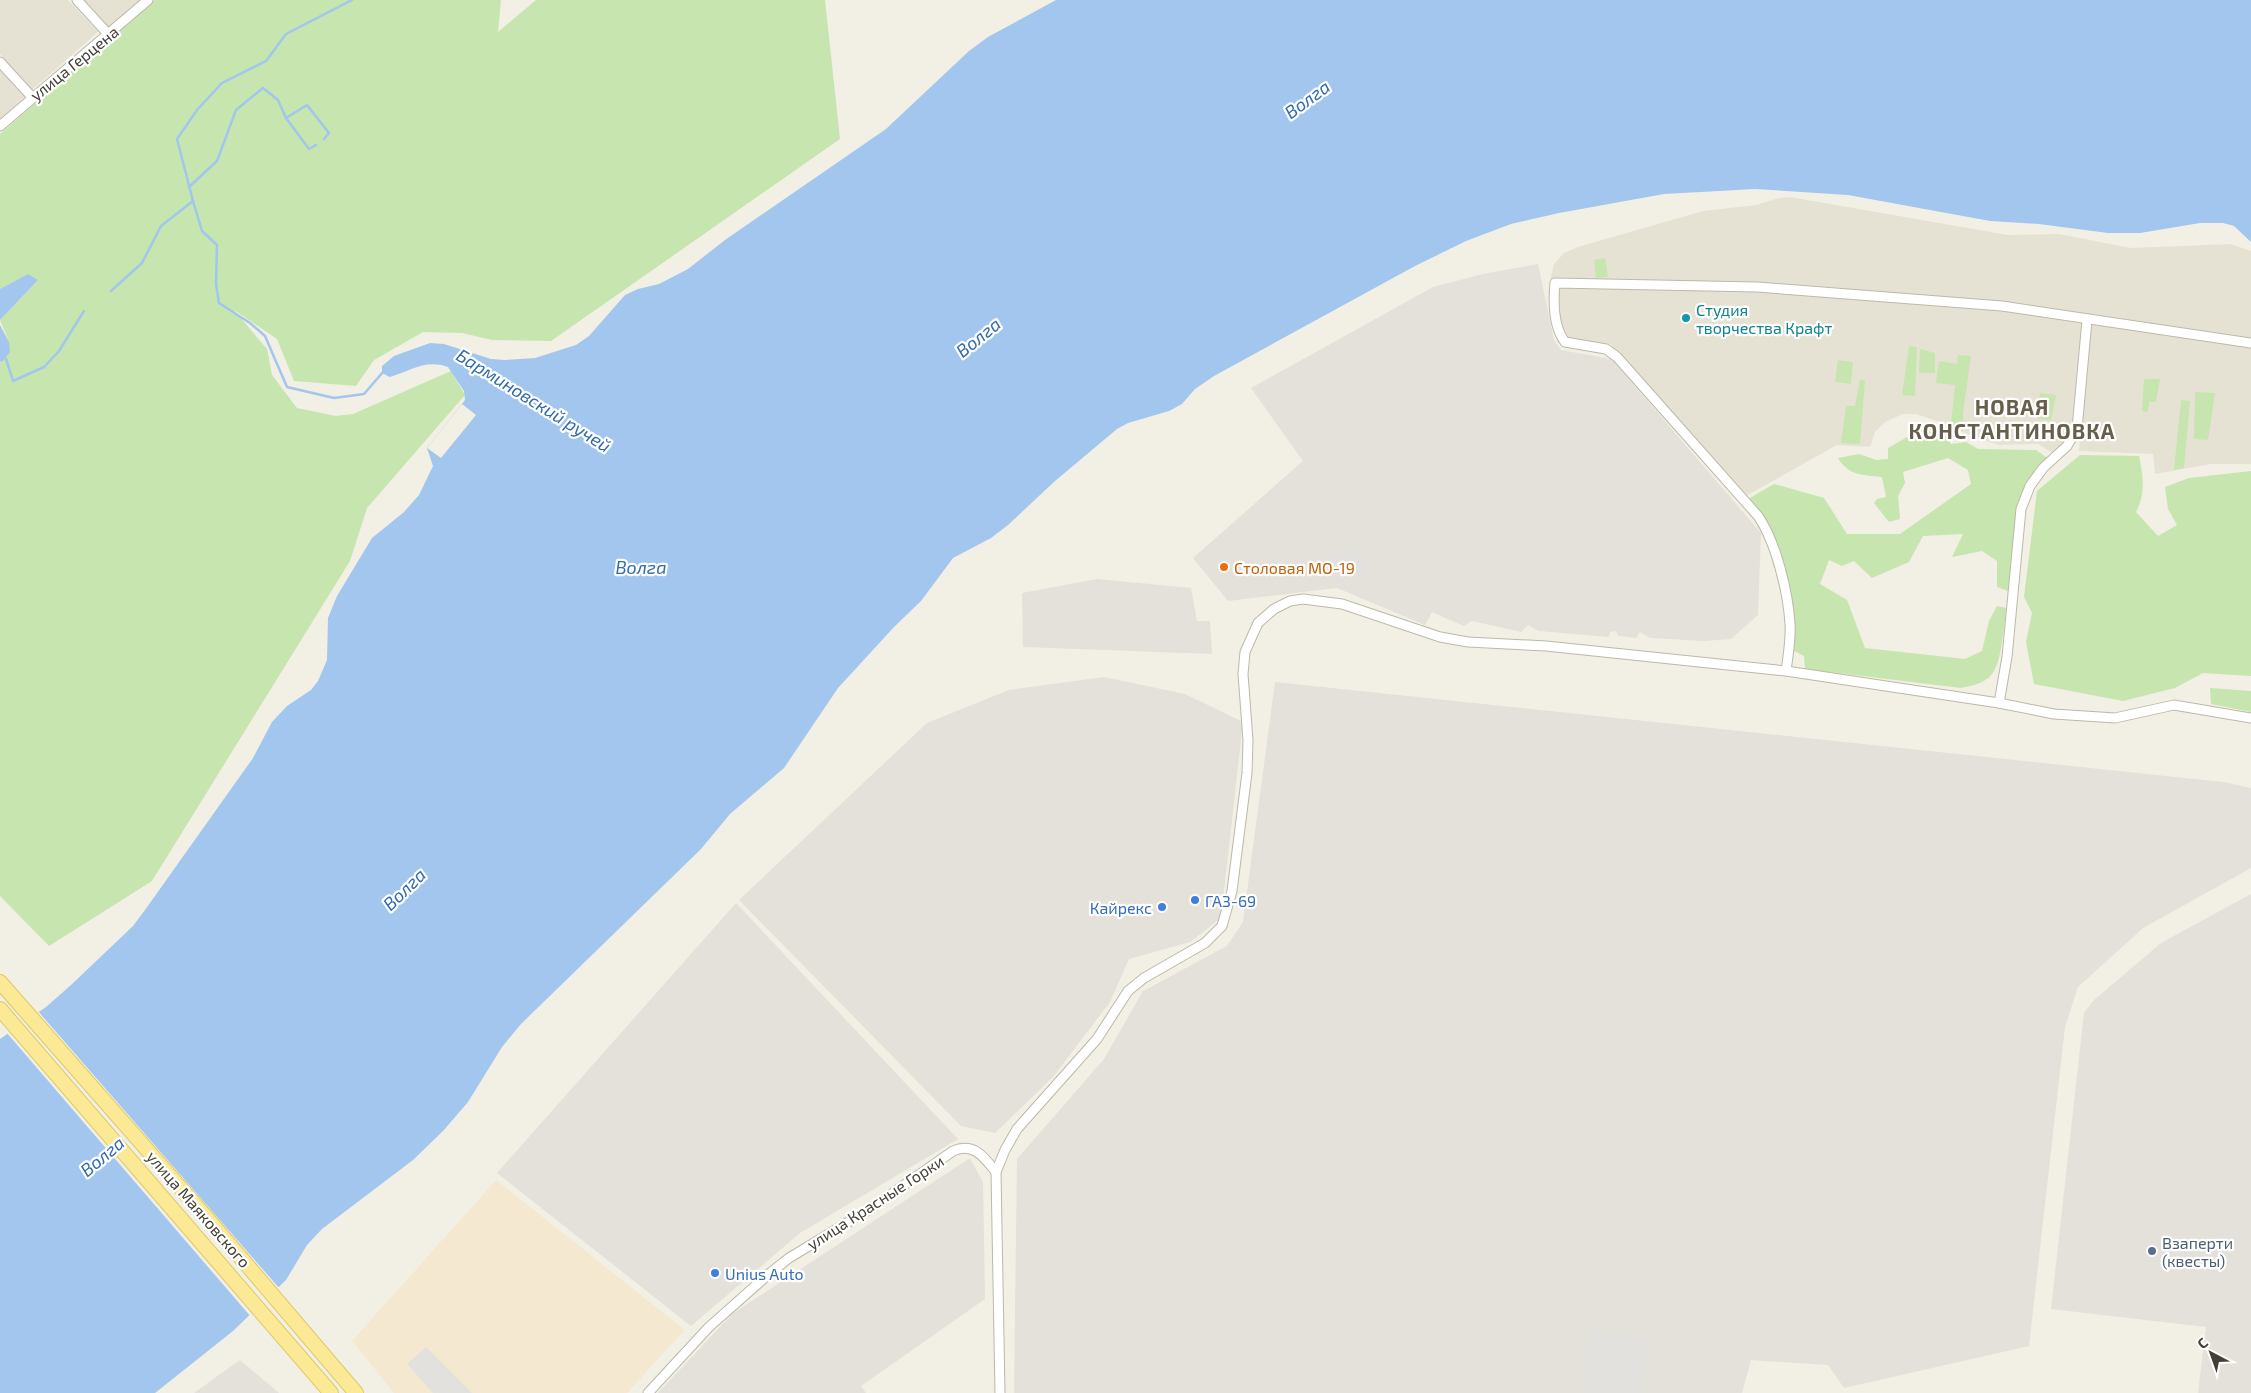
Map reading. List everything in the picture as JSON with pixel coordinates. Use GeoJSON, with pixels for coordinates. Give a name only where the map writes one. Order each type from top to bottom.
{"type":"FeatureCollection","features":[{"type":"Feature","properties":{"kind":"main road","name":"улица Маяковского"},"geometry":{"type":"LineString","coordinates":[[0,982],[207,1218],[356,1393]]}},
{"type":"Feature","properties":{"kind":"main road","name":"улица Маяковского"},"geometry":{"type":"LineString","coordinates":[[0,1009],[331,1393]]}},
{"type":"Feature","properties":{"kind":"street"},"geometry":{"type":"LineString","coordinates":[[77,0],[109,35]]}},
{"type":"Feature","properties":{"kind":"street","name":"улица Герцена"},"geometry":{"type":"LineString","coordinates":[[0,126],[148,0]]}},
{"type":"Feature","properties":{"kind":"street"},"geometry":{"type":"LineString","coordinates":[[0,62],[32,97]]}},
{"type":"Feature","properties":{"kind":"street"},"geometry":{"type":"LineString","coordinates":[[1786,671],[1790,624],[1784,590],[1767,530],[1758,516],[1617,357],[1606,349],[1565,342],[1559,334],[1554,312],[1555,283],[1757,287],[2002,306],[2251,343]]}},
{"type":"Feature","properties":{"kind":"street"},"geometry":{"type":"LineString","coordinates":[[1999,703],[2007,657],[2021,509],[2030,486],[2039,474],[2067,446],[2077,430],[2087,320]]}},
{"type":"Feature","properties":{"kind":"street"},"geometry":{"type":"LineString","coordinates":[[1000,1393],[996,1172],[1005,1150],[1017,1129],[1097,1039],[1128,991],[1144,978],[1205,943],[1222,926],[1232,891],[1247,773],[1248,740],[1244,685],[1245,652],[1258,623],[1283,604],[1303,599],[1342,604],[1440,637],[1468,642],[1546,646],[1786,671],[1999,703],[2054,714],[2115,718],[2174,704],[2251,718]]}},
{"type":"Feature","properties":{"kind":"street","name":"улица Красные Горки"},"geometry":{"type":"LineString","coordinates":[[648,1393],[709,1327],[770,1273],[789,1258],[870,1209],[953,1151],[965,1147],[974,1150],[984,1156],[996,1172]]}},
{"type":"Feature","properties":{"kind":"shaded area"},"geometry":{"type":"Polygon","coordinates":[[[0,0],[68,0],[98,32],[32,90],[0,54],[0,0]]]}},
{"type":"Feature","properties":{"kind":"shaded area"},"geometry":{"type":"Polygon","coordinates":[[[77,0],[148,0],[109,35],[77,0]]]}},
{"type":"Feature","properties":{"kind":"shaded area"},"geometry":{"type":"Polygon","coordinates":[[[0,68],[26,96],[0,120],[0,68]]]}},
{"type":"Feature","properties":{"kind":"shaded area"},"geometry":{"type":"Polygon","coordinates":[[[1790,197],[2008,235],[2059,234],[2131,248],[2231,244],[2251,251],[2251,340],[2064,312],[1657,282],[1550,281],[1554,264],[1564,253],[1578,247],[1703,211],[1756,205],[1779,198],[1790,197]]]}},
{"type":"Feature","properties":{"kind":"shaded area"},"geometry":{"type":"Polygon","coordinates":[[[1538,264],[1554,340],[1561,350],[1611,359],[1761,533],[1758,615],[1731,639],[1704,641],[1650,638],[1640,632],[1636,638],[1618,636],[1616,631],[1610,632],[1609,637],[1539,631],[1528,625],[1521,632],[1472,621],[1464,626],[1432,612],[1425,625],[1337,588],[1228,601],[1193,558],[1303,461],[1251,388],[1433,287],[1483,274],[1538,264]]]}},
{"type":"Feature","properties":{"kind":"shaded area"},"geometry":{"type":"Polygon","coordinates":[[[1557,286],[1756,289],[1964,304],[2083,322],[2073,434],[2054,454],[2038,444],[2000,445],[1976,438],[1948,425],[1916,414],[1903,414],[1885,422],[1875,432],[1870,447],[1837,445],[1746,496],[1610,344],[1571,341],[1559,321],[1557,286]]]}},
{"type":"Feature","properties":{"kind":"shaded area"},"geometry":{"type":"Polygon","coordinates":[[[2089,322],[2251,345],[2251,464],[2211,464],[2155,474],[2153,454],[2079,451],[2089,322]]]}},
{"type":"Feature","properties":{"kind":"shaded area"},"geometry":{"type":"Polygon","coordinates":[[[1353,544],[1369,567],[1340,586],[1324,564],[1353,544]]]}},
{"type":"Feature","properties":{"kind":"shaded area"},"geometry":{"type":"Polygon","coordinates":[[[1097,579],[1191,588],[1197,621],[1210,621],[1212,654],[1023,647],[1022,593],[1097,579]]]}},
{"type":"Feature","properties":{"kind":"shaded area"},"geometry":{"type":"Polygon","coordinates":[[[1104,677],[1185,694],[1243,722],[1221,918],[1190,942],[1129,959],[1110,1002],[1053,1077],[995,1133],[961,1126],[739,900],[927,723],[1009,690],[1104,677]]]}},
{"type":"Feature","properties":{"kind":"shaded area"},"geometry":{"type":"Polygon","coordinates":[[[1275,682],[2223,782],[2251,788],[2251,868],[2143,928],[2078,987],[2065,1027],[2029,1346],[1844,1388],[1828,1365],[1751,1360],[1742,1393],[1014,1393],[1017,1159],[1104,1059],[1143,991],[1227,946],[1243,922],[1275,682]]]}},
{"type":"Feature","properties":{"kind":"shaded area"},"geometry":{"type":"Polygon","coordinates":[[[2251,894],[2251,1393],[2198,1393],[2206,1327],[2051,1309],[2084,1013],[2093,1001],[2161,943],[2251,894]]]}},
{"type":"Feature","properties":{"kind":"shaded area"},"geometry":{"type":"Polygon","coordinates":[[[736,903],[958,1139],[800,1233],[691,1326],[497,1173],[736,903]]]}},
{"type":"Feature","properties":{"kind":"shaded area"},"geometry":{"type":"Polygon","coordinates":[[[970,1158],[983,1182],[985,1299],[861,1386],[866,1393],[658,1393],[732,1314],[970,1158]]]}},
{"type":"Feature","properties":{"kind":"shaded area"},"geometry":{"type":"Polygon","coordinates":[[[496,1180],[685,1330],[627,1393],[394,1393],[352,1341],[496,1180]]]}},
{"type":"Feature","properties":{"kind":"shaded area"},"geometry":{"type":"Polygon","coordinates":[[[1589,1331],[1647,1339],[1643,1393],[1582,1393],[1589,1331]]]}},
{"type":"Feature","properties":{"kind":"shaded area"},"geometry":{"type":"Polygon","coordinates":[[[426,1347],[472,1393],[433,1393],[407,1364],[426,1347]]]}},
{"type":"Feature","properties":{"kind":"shaded area"},"geometry":{"type":"Polygon","coordinates":[[[240,1360],[279,1393],[194,1393],[223,1372],[240,1360]]]}},
{"type":"Feature","properties":{"kind":"green space"},"geometry":{"type":"Polygon","coordinates":[[[154,0],[501,0],[498,32],[536,0],[825,0],[840,139],[551,341],[492,340],[462,333],[423,332],[374,360],[356,386],[294,381],[277,339],[234,310],[267,349],[272,375],[297,408],[336,416],[353,414],[451,371],[465,395],[367,508],[350,561],[152,881],[49,946],[0,896],[0,361],[2,362],[9,342],[0,320],[38,280],[28,274],[0,289],[0,134],[154,0]]]}},
{"type":"Feature","properties":{"kind":"green space"},"geometry":{"type":"Polygon","coordinates":[[[1605,258],[1608,277],[1596,278],[1594,260],[1605,258]]]}},
{"type":"Feature","properties":{"kind":"green space"},"geometry":{"type":"Polygon","coordinates":[[[1909,346],[1917,347],[1915,396],[1902,395],[1909,346]]]}},
{"type":"Feature","properties":{"kind":"green space"},"geometry":{"type":"Polygon","coordinates":[[[1920,349],[1935,353],[1935,373],[1919,373],[1920,349]]]}},
{"type":"Feature","properties":{"kind":"green space"},"geometry":{"type":"Polygon","coordinates":[[[1958,355],[1971,356],[1963,413],[1963,431],[1951,424],[1955,385],[1936,383],[1939,361],[1957,364],[1958,355]]]}},
{"type":"Feature","properties":{"kind":"green space"},"geometry":{"type":"Polygon","coordinates":[[[1838,360],[1853,362],[1851,384],[1835,382],[1838,360]]]}},
{"type":"Feature","properties":{"kind":"green space"},"geometry":{"type":"Polygon","coordinates":[[[2144,379],[2160,379],[2156,402],[2149,402],[2148,412],[2142,411],[2144,379]]]}},
{"type":"Feature","properties":{"kind":"green space"},"geometry":{"type":"Polygon","coordinates":[[[1860,380],[1865,380],[1860,444],[1841,443],[1846,406],[1855,406],[1860,380]]]}},
{"type":"Feature","properties":{"kind":"green space"},"geometry":{"type":"Polygon","coordinates":[[[2195,392],[2215,393],[2208,440],[2194,439],[2195,392]]]}},
{"type":"Feature","properties":{"kind":"green space"},"geometry":{"type":"Polygon","coordinates":[[[2040,393],[2056,395],[2051,420],[2037,419],[2040,393]]]}},
{"type":"Feature","properties":{"kind":"green space"},"geometry":{"type":"Polygon","coordinates":[[[2181,400],[2190,401],[2184,468],[2174,470],[2181,400]]]}},
{"type":"Feature","properties":{"kind":"green space"},"geometry":{"type":"Polygon","coordinates":[[[1923,428],[1942,431],[1951,444],[1966,442],[1978,449],[2036,450],[2049,459],[2028,481],[2017,507],[2008,591],[1997,587],[1997,561],[1982,551],[1952,557],[1963,534],[1923,536],[1909,562],[1872,578],[1854,561],[1842,566],[1829,560],[1820,584],[1847,600],[1865,648],[1965,659],[1982,651],[1989,621],[1997,606],[2006,608],[2001,648],[1994,672],[1985,681],[1961,688],[1805,669],[1804,656],[1794,651],[1790,610],[1780,572],[1748,499],[1774,484],[1824,498],[1847,534],[1900,534],[1971,484],[1968,470],[1948,458],[1903,472],[1905,483],[1898,496],[1900,519],[1889,522],[1874,503],[1877,499],[1886,497],[1882,477],[1857,474],[1842,464],[1838,458],[1859,454],[1876,460],[1888,459],[1888,448],[1923,428]]]}},
{"type":"Feature","properties":{"kind":"green space"},"geometry":{"type":"Polygon","coordinates":[[[2080,455],[2139,456],[2142,491],[2136,512],[2158,536],[2177,525],[2168,509],[2165,487],[2189,478],[2251,471],[2251,676],[2203,673],[2175,688],[2123,701],[2034,684],[2026,642],[2032,613],[2024,597],[2037,491],[2080,455]]]}},
{"type":"Feature","properties":{"kind":"green space"},"geometry":{"type":"Polygon","coordinates":[[[2210,688],[2251,691],[2251,712],[2211,704],[2210,688]]]}},
{"type":"Feature","properties":{"kind":"water","name":"Волга"},"geometry":{"type":"Polygon","coordinates":[[[1056,0],[2251,0],[2251,242],[2234,226],[2223,223],[2200,223],[2140,233],[2108,233],[2039,224],[1990,221],[1848,195],[1755,189],[1664,194],[1559,213],[1511,224],[1466,241],[1415,266],[1214,376],[1195,389],[1182,404],[1169,411],[1128,423],[1117,429],[1055,481],[1008,525],[991,538],[953,558],[921,601],[894,627],[838,688],[784,768],[730,814],[701,849],[521,1024],[502,1047],[468,1102],[443,1131],[413,1160],[322,1229],[307,1245],[286,1280],[233,1331],[155,1393],[0,1393],[0,1039],[46,1007],[133,926],[253,758],[272,722],[287,706],[311,690],[318,681],[327,660],[328,618],[337,596],[372,538],[404,512],[419,495],[433,466],[427,448],[465,400],[464,391],[448,367],[432,364],[425,365],[390,377],[382,373],[382,366],[394,356],[430,343],[444,344],[491,359],[505,360],[535,358],[576,345],[589,336],[625,295],[638,289],[659,284],[688,269],[725,240],[886,129],[969,51],[988,37],[1056,0]]]}},
{"type":"Feature","properties":{"kind":"water"},"geometry":{"type":"Polygon","coordinates":[[[28,274],[38,280],[0,320],[0,289],[28,274]]]}},
{"type":"Feature","properties":{"kind":"water"},"geometry":{"type":"Polygon","coordinates":[[[0,325],[9,342],[10,352],[2,362],[0,361],[0,325]]]}},
{"type":"Feature","properties":{"kind":"pier"},"geometry":{"type":"Polygon","coordinates":[[[462,404],[476,415],[441,458],[427,448],[462,404]]]}},
{"type":"Feature","properties":{"kind":"pier"},"geometry":{"type":"Polygon","coordinates":[[[37,1010],[280,1289],[251,1317],[6,1032],[37,1010]]]}},
{"type":"Feature","properties":{"kind":"waterway"},"geometry":{"type":"LineString","coordinates":[[193,201],[177,139],[197,110],[222,83],[266,61],[286,34],[352,0]]}},
{"type":"Feature","properties":{"kind":"waterway"},"geometry":{"type":"LineString","coordinates":[[189,187],[217,161],[236,110],[263,88],[278,100],[286,118],[309,149],[316,145]]}},
{"type":"Feature","properties":{"kind":"waterway"},"geometry":{"type":"LineString","coordinates":[[286,118],[307,105],[329,133],[324,139]]}},
{"type":"Feature","properties":{"kind":"waterway","name":"Барминовский ручей"},"geometry":{"type":"LineString","coordinates":[[111,291],[142,263],[161,226],[193,201],[202,231],[217,245],[216,284],[219,303],[250,323],[265,336],[287,387],[334,398],[364,394],[383,372]]}},
{"type":"Feature","properties":{"kind":"waterway","name":"Барминовский ручей"},"geometry":{"type":"LineString","coordinates":[[6,359],[13,381],[44,367],[59,351],[84,311]]}},
{"type":"Feature","properties":{"kind":"place","name":"Студия творчества Крафт"},"geometry":{"type":"Point","coordinates":[1686,318]}},
{"type":"Feature","properties":{"kind":"place","name":"Столовая МО-19"},"geometry":{"type":"Point","coordinates":[1224,567]}},
{"type":"Feature","properties":{"kind":"place","name":"ГАЗ-69"},"geometry":{"type":"Point","coordinates":[1195,900]}},
{"type":"Feature","properties":{"kind":"place","name":"Кайрекс"},"geometry":{"type":"Point","coordinates":[1162,907]}},
{"type":"Feature","properties":{"kind":"place","name":"Взаперти (квесты)"},"geometry":{"type":"Point","coordinates":[2152,1251]}},
{"type":"Feature","properties":{"kind":"place","name":"Unius Auto"},"geometry":{"type":"Point","coordinates":[715,1273]}},
{"type":"Feature","properties":{"kind":"district","name":"НОВАЯ КОНСТАНТИНОВКА"},"geometry":{"type":"Point","coordinates":[2012,418]}}]}
